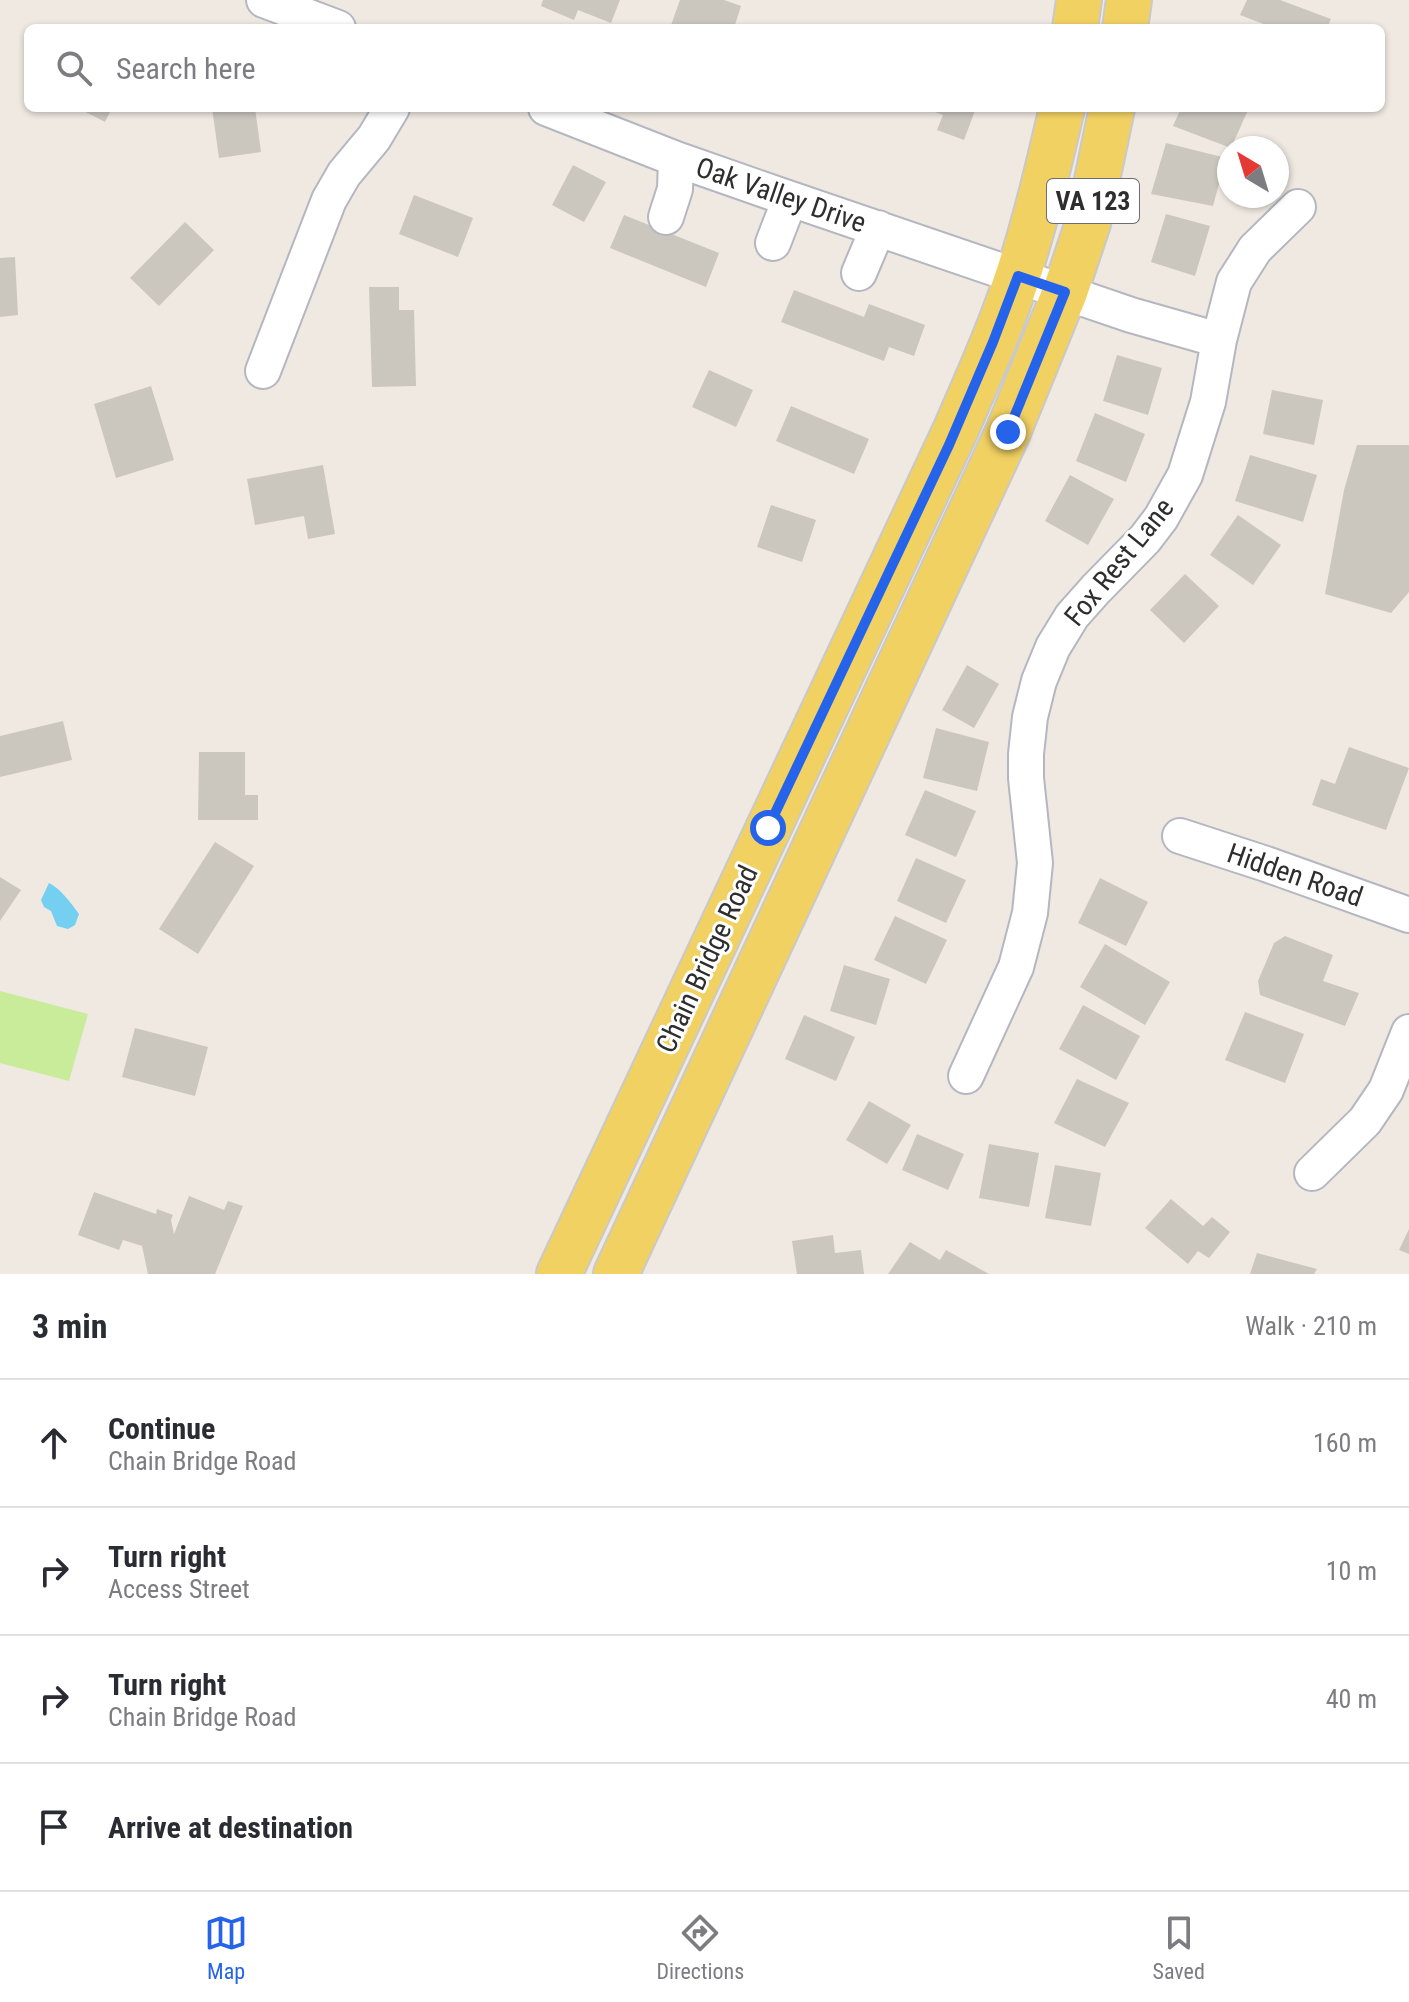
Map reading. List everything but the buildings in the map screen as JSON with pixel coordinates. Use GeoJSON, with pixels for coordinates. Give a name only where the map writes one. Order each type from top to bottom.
{"type":"FeatureCollection","features":[{"type":"Feature","properties":{"kind":"main road"},"geometry":{"type":"LineString","coordinates":[[1076,24],[1079,0]]}},
{"type":"Feature","properties":{"kind":"main road"},"geometry":{"type":"LineString","coordinates":[[1126,24],[1129,0]]}},
{"type":"Feature","properties":{"kind":"main road","name":"Chain Bridge Road"},"geometry":{"type":"LineString","coordinates":[[559,1274],[949,445],[1018,276],[1039,206],[1061,112]]}},
{"type":"Feature","properties":{"kind":"main road","name":"Chain Bridge Road"},"geometry":{"type":"LineString","coordinates":[[616,1274],[1008,432],[1065,292],[1088,223],[1111,112]]}},
{"type":"Feature","properties":{"kind":"street"},"geometry":{"type":"LineString","coordinates":[[264,0],[327,24]]}},
{"type":"Feature","properties":{"kind":"street"},"geometry":{"type":"LineString","coordinates":[[263,371],[329,200],[390,112]]}},
{"type":"Feature","properties":{"kind":"street","name":"Oak Valley Drive"},"geometry":{"type":"LineString","coordinates":[[556,112],[790,199],[1131,315],[1219,340]]}},
{"type":"Feature","properties":{"kind":"street"},"geometry":{"type":"LineString","coordinates":[[666,217],[675,189],[676,159]]}},
{"type":"Feature","properties":{"kind":"street"},"geometry":{"type":"LineString","coordinates":[[773,243],[790,199]]}},
{"type":"Feature","properties":{"kind":"street","name":"Fox Rest Lane"},"geometry":{"type":"LineString","coordinates":[[966,1076],[1016,967],[1030,913],[1035,863],[1026,754],[1030,717],[1039,681],[1053,647],[1072,616],[1145,539],[1161,518],[1185,475],[1208,402],[1234,282],[1255,249],[1298,207]]}},
{"type":"Feature","properties":{"kind":"street"},"geometry":{"type":"LineString","coordinates":[[859,273],[878,228]]}},
{"type":"Feature","properties":{"kind":"street","name":"Hidden Road"},"geometry":{"type":"LineString","coordinates":[[1180,836],[1409,915]]}},
{"type":"Feature","properties":{"kind":"street"},"geometry":{"type":"LineString","coordinates":[[1312,1173],[1365,1121],[1386,1090],[1409,1032]]}},
{"type":"Feature","properties":{"kind":"green space"},"geometry":{"type":"Polygon","coordinates":[[[0,991],[88,1014],[69,1081],[0,1063],[0,991]]]}},
{"type":"Feature","properties":{"kind":"water"},"geometry":{"type":"Polygon","coordinates":[[[49,883],[79,914],[75,925],[68,929],[57,926],[51,911],[44,907],[41,900],[49,883]]]}},
{"type":"Feature","properties":{"kind":"route"},"geometry":{"type":"LineString","coordinates":[[768,828],[949,445],[1018,276],[1065,292],[1008,432]]}}]}
